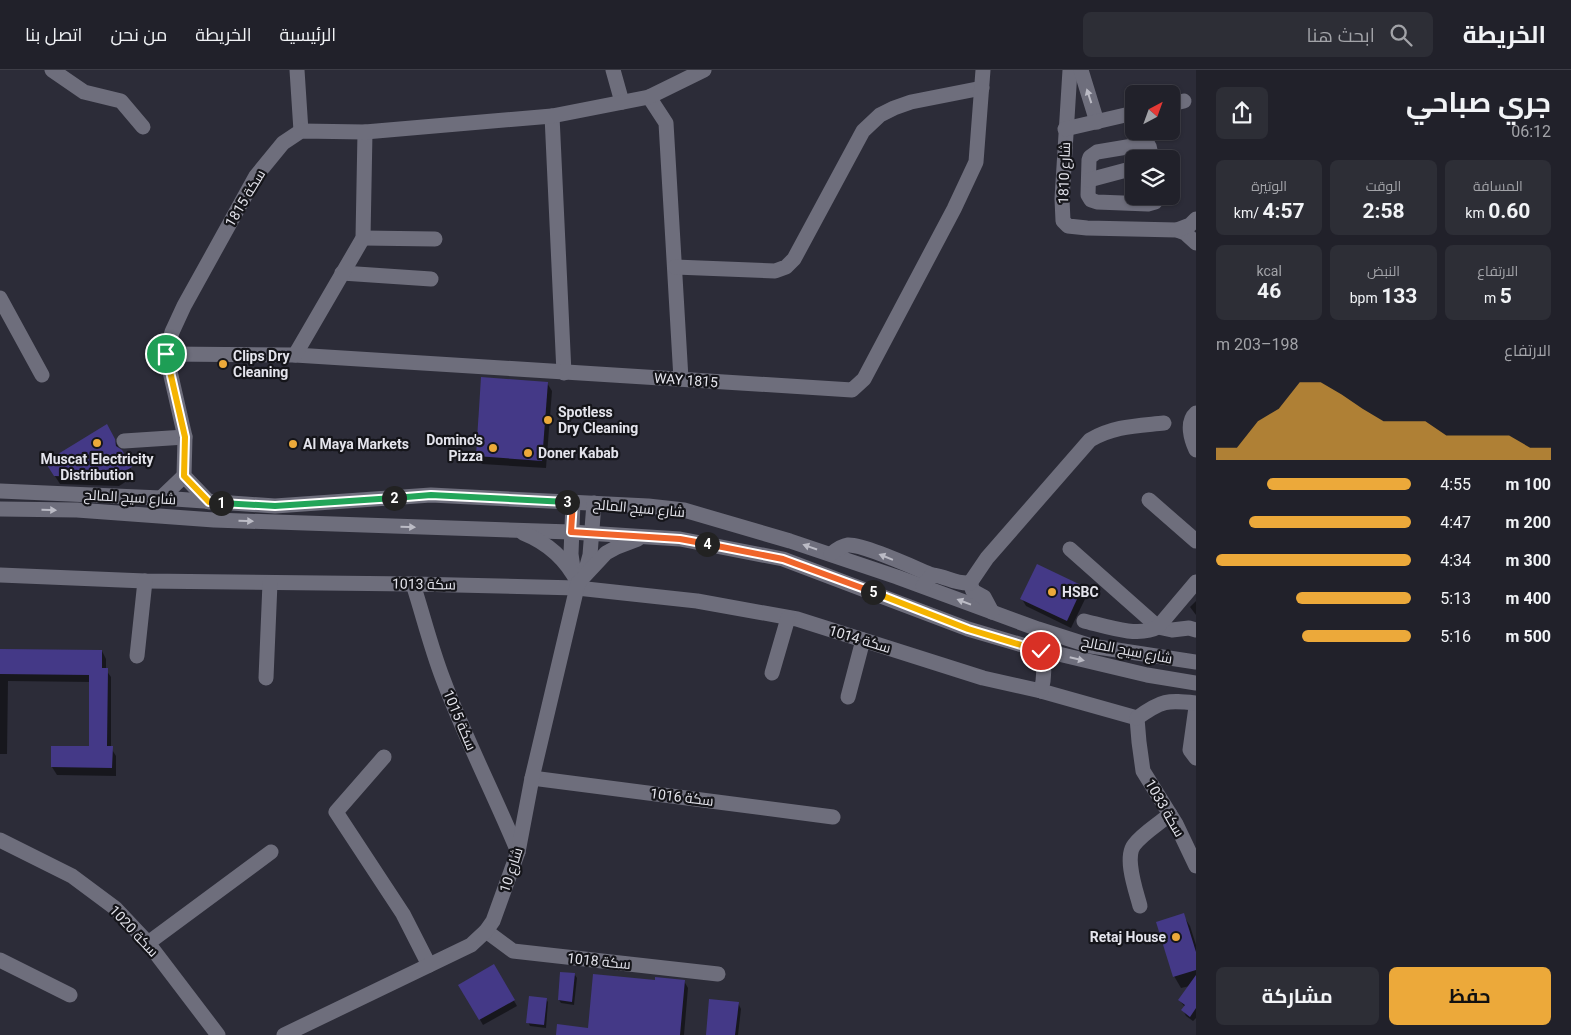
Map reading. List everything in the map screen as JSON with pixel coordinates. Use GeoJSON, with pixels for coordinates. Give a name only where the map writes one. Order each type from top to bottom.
{"type":"FeatureCollection","features":[{"type":"Feature","properties":{"kind":"street"},"geometry":{"type":"LineString","coordinates":[[52,70],[84,92],[121,101],[143,127]]}},
{"type":"Feature","properties":{"kind":"street"},"geometry":{"type":"LineString","coordinates":[[297,70],[301,130],[365,132],[552,116],[649,97],[704,70]]}},
{"type":"Feature","properties":{"kind":"street"},"geometry":{"type":"LineString","coordinates":[[613,70],[622,102]]}},
{"type":"Feature","properties":{"kind":"street","name":"WAY 1815"},"geometry":{"type":"LineString","coordinates":[[166,354],[295,355],[852,390],[864,379],[954,209],[976,162],[983,70]]}},
{"type":"Feature","properties":{"kind":"street","name":"شارع 1810"},"geometry":{"type":"LineString","coordinates":[[1070,70],[1062,199],[1063,221],[1068,226],[1087,228],[1177,230]]}},
{"type":"Feature","properties":{"kind":"street"},"geometry":{"type":"LineString","coordinates":[[1081,70],[1097,122]]}},
{"type":"Feature","properties":{"kind":"street"},"geometry":{"type":"LineString","coordinates":[[675,267],[769,271],[786,267],[794,259],[863,131],[876,118],[894,108],[911,102],[982,88]]}},
{"type":"Feature","properties":{"kind":"street"},"geometry":{"type":"LineString","coordinates":[[649,97],[666,123],[681,379]]}},
{"type":"Feature","properties":{"kind":"street"},"geometry":{"type":"LineString","coordinates":[[1066,129],[1125,115]]}},
{"type":"Feature","properties":{"kind":"street"},"geometry":{"type":"LineString","coordinates":[[552,116],[564,373]]}},
{"type":"Feature","properties":{"kind":"street","name":"سكة 1815"},"geometry":{"type":"LineString","coordinates":[[184,476],[185,437],[166,354],[172,332],[184,306],[256,176],[283,143],[301,130]]}},
{"type":"Feature","properties":{"kind":"street"},"geometry":{"type":"LineString","coordinates":[[295,355],[363,238],[365,132]]}},
{"type":"Feature","properties":{"kind":"street"},"geometry":{"type":"LineString","coordinates":[[1126,229],[1124,203],[1091,200],[1088,196],[1089,160],[1097,152],[1146,144],[1150,150]]}},
{"type":"Feature","properties":{"kind":"street"},"geometry":{"type":"LineString","coordinates":[[1088,180],[1125,170]]}},
{"type":"Feature","properties":{"kind":"street"},"geometry":{"type":"LineString","coordinates":[[1177,230],[1190,225],[1196,218]]}},
{"type":"Feature","properties":{"kind":"street"},"geometry":{"type":"LineString","coordinates":[[1177,230],[1185,233],[1196,243]]}},
{"type":"Feature","properties":{"kind":"street"},"geometry":{"type":"LineString","coordinates":[[363,238],[435,239]]}},
{"type":"Feature","properties":{"kind":"street"},"geometry":{"type":"LineString","coordinates":[[342,273],[431,279]]}},
{"type":"Feature","properties":{"kind":"street"},"geometry":{"type":"LineString","coordinates":[[0,298],[42,376]]}},
{"type":"Feature","properties":{"kind":"street"},"geometry":{"type":"LineString","coordinates":[[1196,413],[1190,422],[1192,440],[1196,450]]}},
{"type":"Feature","properties":{"kind":"street"},"geometry":{"type":"LineString","coordinates":[[970,583],[986,558],[1090,440],[1104,432],[1124,427],[1164,423]]}},
{"type":"Feature","properties":{"kind":"street"},"geometry":{"type":"LineString","coordinates":[[124,441],[185,437]]}},
{"type":"Feature","properties":{"kind":"street"},"geometry":{"type":"LineString","coordinates":[[161,498],[184,476],[209,502]]}},
{"type":"Feature","properties":{"kind":"street","name":"شارع سيح المالح"},"geometry":{"type":"LineString","coordinates":[[0,491],[161,498],[275,506],[431,495],[594,503],[684,510],[831,554],[927,580],[992,612],[1091,646],[1196,662]]}},
{"type":"Feature","properties":{"kind":"street"},"geometry":{"type":"LineString","coordinates":[[1149,500],[1196,541]]}},
{"type":"Feature","properties":{"kind":"street"},"geometry":{"type":"LineString","coordinates":[[573,502],[571,532],[572,566],[578,580]]}},
{"type":"Feature","properties":{"kind":"street","name":"شارع 10"},"geometry":{"type":"LineString","coordinates":[[284,1035],[471,945],[486,932],[493,921],[518,852],[532,778],[578,580],[588,566],[594,503]]}},
{"type":"Feature","properties":{"kind":"street","name":"شارع سيح المالح"},"geometry":{"type":"LineString","coordinates":[[0,509],[77,510],[214,520],[571,532],[680,539],[783,559],[968,629],[1041,651],[1196,683]]}},
{"type":"Feature","properties":{"kind":"street"},"geometry":{"type":"LineString","coordinates":[[516,530],[540,540],[551,548],[578,580]]}},
{"type":"Feature","properties":{"kind":"street"},"geometry":{"type":"LineString","coordinates":[[578,580],[606,553],[643,537]]}},
{"type":"Feature","properties":{"kind":"street"},"geometry":{"type":"LineString","coordinates":[[1070,549],[1158,627],[1172,630],[1189,628],[1196,630]]}},
{"type":"Feature","properties":{"kind":"street","name":"سكة 1013"},"geometry":{"type":"LineString","coordinates":[[0,575],[270,584],[413,584],[578,580]]}},
{"type":"Feature","properties":{"kind":"street"},"geometry":{"type":"LineString","coordinates":[[927,580],[940,576],[958,584],[970,583]]}},
{"type":"Feature","properties":{"kind":"street","name":"سكة 1014"},"geometry":{"type":"LineString","coordinates":[[578,580],[788,618],[983,678],[1041,691],[1137,718]]}},
{"type":"Feature","properties":{"kind":"street"},"geometry":{"type":"LineString","coordinates":[[137,656],[145,581]]}},
{"type":"Feature","properties":{"kind":"street"},"geometry":{"type":"LineString","coordinates":[[1084,621],[1134,632],[1149,632],[1158,627],[1196,582]]}},
{"type":"Feature","properties":{"kind":"street"},"geometry":{"type":"LineString","coordinates":[[970,583],[973,591],[984,597],[992,612]]}},
{"type":"Feature","properties":{"kind":"street"},"geometry":{"type":"LineString","coordinates":[[266,678],[270,584]]}},
{"type":"Feature","properties":{"kind":"street","name":"سكة 1015"},"geometry":{"type":"LineString","coordinates":[[413,584],[443,678],[486,782],[518,852]]}},
{"type":"Feature","properties":{"kind":"street"},"geometry":{"type":"LineString","coordinates":[[772,673],[788,618]]}},
{"type":"Feature","properties":{"kind":"street"},"geometry":{"type":"LineString","coordinates":[[848,698],[863,640]]}},
{"type":"Feature","properties":{"kind":"street"},"geometry":{"type":"LineString","coordinates":[[1041,651],[1044,664],[1041,691]]}},
{"type":"Feature","properties":{"kind":"street"},"geometry":{"type":"LineString","coordinates":[[1147,674],[1196,693]]}},
{"type":"Feature","properties":{"kind":"street"},"geometry":{"type":"LineString","coordinates":[[1137,718],[1155,705],[1171,701],[1196,703]]}},
{"type":"Feature","properties":{"kind":"street"},"geometry":{"type":"LineString","coordinates":[[1196,707],[1190,750],[1196,758]]}},
{"type":"Feature","properties":{"kind":"street","name":"سكة 1033"},"geometry":{"type":"LineString","coordinates":[[1137,718],[1143,770],[1170,814],[1196,866]]}},
{"type":"Feature","properties":{"kind":"street"},"geometry":{"type":"LineString","coordinates":[[384,757],[336,812],[403,914],[429,965]]}},
{"type":"Feature","properties":{"kind":"street","name":"سكة 1016"},"geometry":{"type":"LineString","coordinates":[[532,778],[833,817]]}},
{"type":"Feature","properties":{"kind":"street"},"geometry":{"type":"LineString","coordinates":[[1140,906],[1130,863],[1131,850],[1139,840],[1170,814]]}},
{"type":"Feature","properties":{"kind":"street","name":"سكة 1020"},"geometry":{"type":"LineString","coordinates":[[0,840],[72,876],[115,908],[148,943],[218,1035]]}},
{"type":"Feature","properties":{"kind":"street"},"geometry":{"type":"LineString","coordinates":[[148,943],[271,852]]}},
{"type":"Feature","properties":{"kind":"street","name":"سكة 1018"},"geometry":{"type":"LineString","coordinates":[[486,932],[514,951],[718,974]]}},
{"type":"Feature","properties":{"kind":"street"},"geometry":{"type":"LineString","coordinates":[[0,960],[70,995]]}},
{"type":"Feature","properties":{"kind":"building"},"geometry":{"type":"Polygon","coordinates":[[[481,377],[548,382],[542,461],[476,456],[481,377]]]}},
{"type":"Feature","properties":{"kind":"building","name":"Muscat Electricity Distribution"},"geometry":{"type":"Polygon","coordinates":[[[107,424],[115,439],[116,446],[122,450],[132,467],[114,478],[54,476],[45,462],[107,424]]]}},
{"type":"Feature","properties":{"kind":"building","name":"HSBC"},"geometry":{"type":"Polygon","coordinates":[[[1037,564],[1083,586],[1067,621],[1020,599],[1037,564]]]}},
{"type":"Feature","properties":{"kind":"building"},"geometry":{"type":"Polygon","coordinates":[[[0,649],[102,650],[102,668],[108,668],[107,746],[113,746],[112,768],[51,767],[51,746],[89,746],[89,675],[0,674],[0,649]]]}},
{"type":"Feature","properties":{"kind":"building","name":"Retaj House"},"geometry":{"type":"Polygon","coordinates":[[[1184,913],[1196,952],[1196,970],[1173,977],[1156,922],[1184,913]]]}},
{"type":"Feature","properties":{"kind":"building"},"geometry":{"type":"Polygon","coordinates":[[[494,964],[515,1000],[479,1020],[458,985],[494,964]]]}},
{"type":"Feature","properties":{"kind":"building"},"geometry":{"type":"Polygon","coordinates":[[[560,972],[575,973],[572,1002],[558,1000],[560,972]]]}},
{"type":"Feature","properties":{"kind":"building"},"geometry":{"type":"Polygon","coordinates":[[[593,974],[655,980],[655,977],[685,980],[680,1035],[556,1035],[557,1024],[588,1028],[593,974]]]}},
{"type":"Feature","properties":{"kind":"building"},"geometry":{"type":"Polygon","coordinates":[[[1196,975],[1196,1008],[1190,1017],[1181,1010],[1185,1005],[1178,1000],[1196,975]]]}},
{"type":"Feature","properties":{"kind":"building"},"geometry":{"type":"Polygon","coordinates":[[[529,996],[547,998],[544,1025],[526,1023],[529,996]]]}},
{"type":"Feature","properties":{"kind":"building"},"geometry":{"type":"Polygon","coordinates":[[[709,999],[739,1002],[735,1035],[706,1035],[709,999]]]}},
{"type":"Feature","properties":{"kind":"place","name":"Clips Dry Cleaning"},"geometry":{"type":"Point","coordinates":[223,364]}},
{"type":"Feature","properties":{"kind":"place","name":"Spotless Dry Cleaning"},"geometry":{"type":"Point","coordinates":[548,420]}},
{"type":"Feature","properties":{"kind":"place","name":"Muscat Electricity Distribution"},"geometry":{"type":"Point","coordinates":[97,443]}},
{"type":"Feature","properties":{"kind":"place","name":"Al Maya Markets"},"geometry":{"type":"Point","coordinates":[293,444]}},
{"type":"Feature","properties":{"kind":"place","name":"Domino's Pizza"},"geometry":{"type":"Point","coordinates":[493,448]}},
{"type":"Feature","properties":{"kind":"place","name":"Doner Kabab"},"geometry":{"type":"Point","coordinates":[528,453]}},
{"type":"Feature","properties":{"kind":"place","name":"HSBC"},"geometry":{"type":"Point","coordinates":[1052,592]}},
{"type":"Feature","properties":{"kind":"place","name":"Retaj House"},"geometry":{"type":"Point","coordinates":[1176,937]}},
{"type":"Feature","properties":{"kind":"route"},"geometry":{"type":"LineString","coordinates":[[166,354],[185,437],[184,476],[209,502],[275,506],[431,495],[573,502],[571,532],[680,539],[783,559],[968,629],[1041,651]]}}]}
